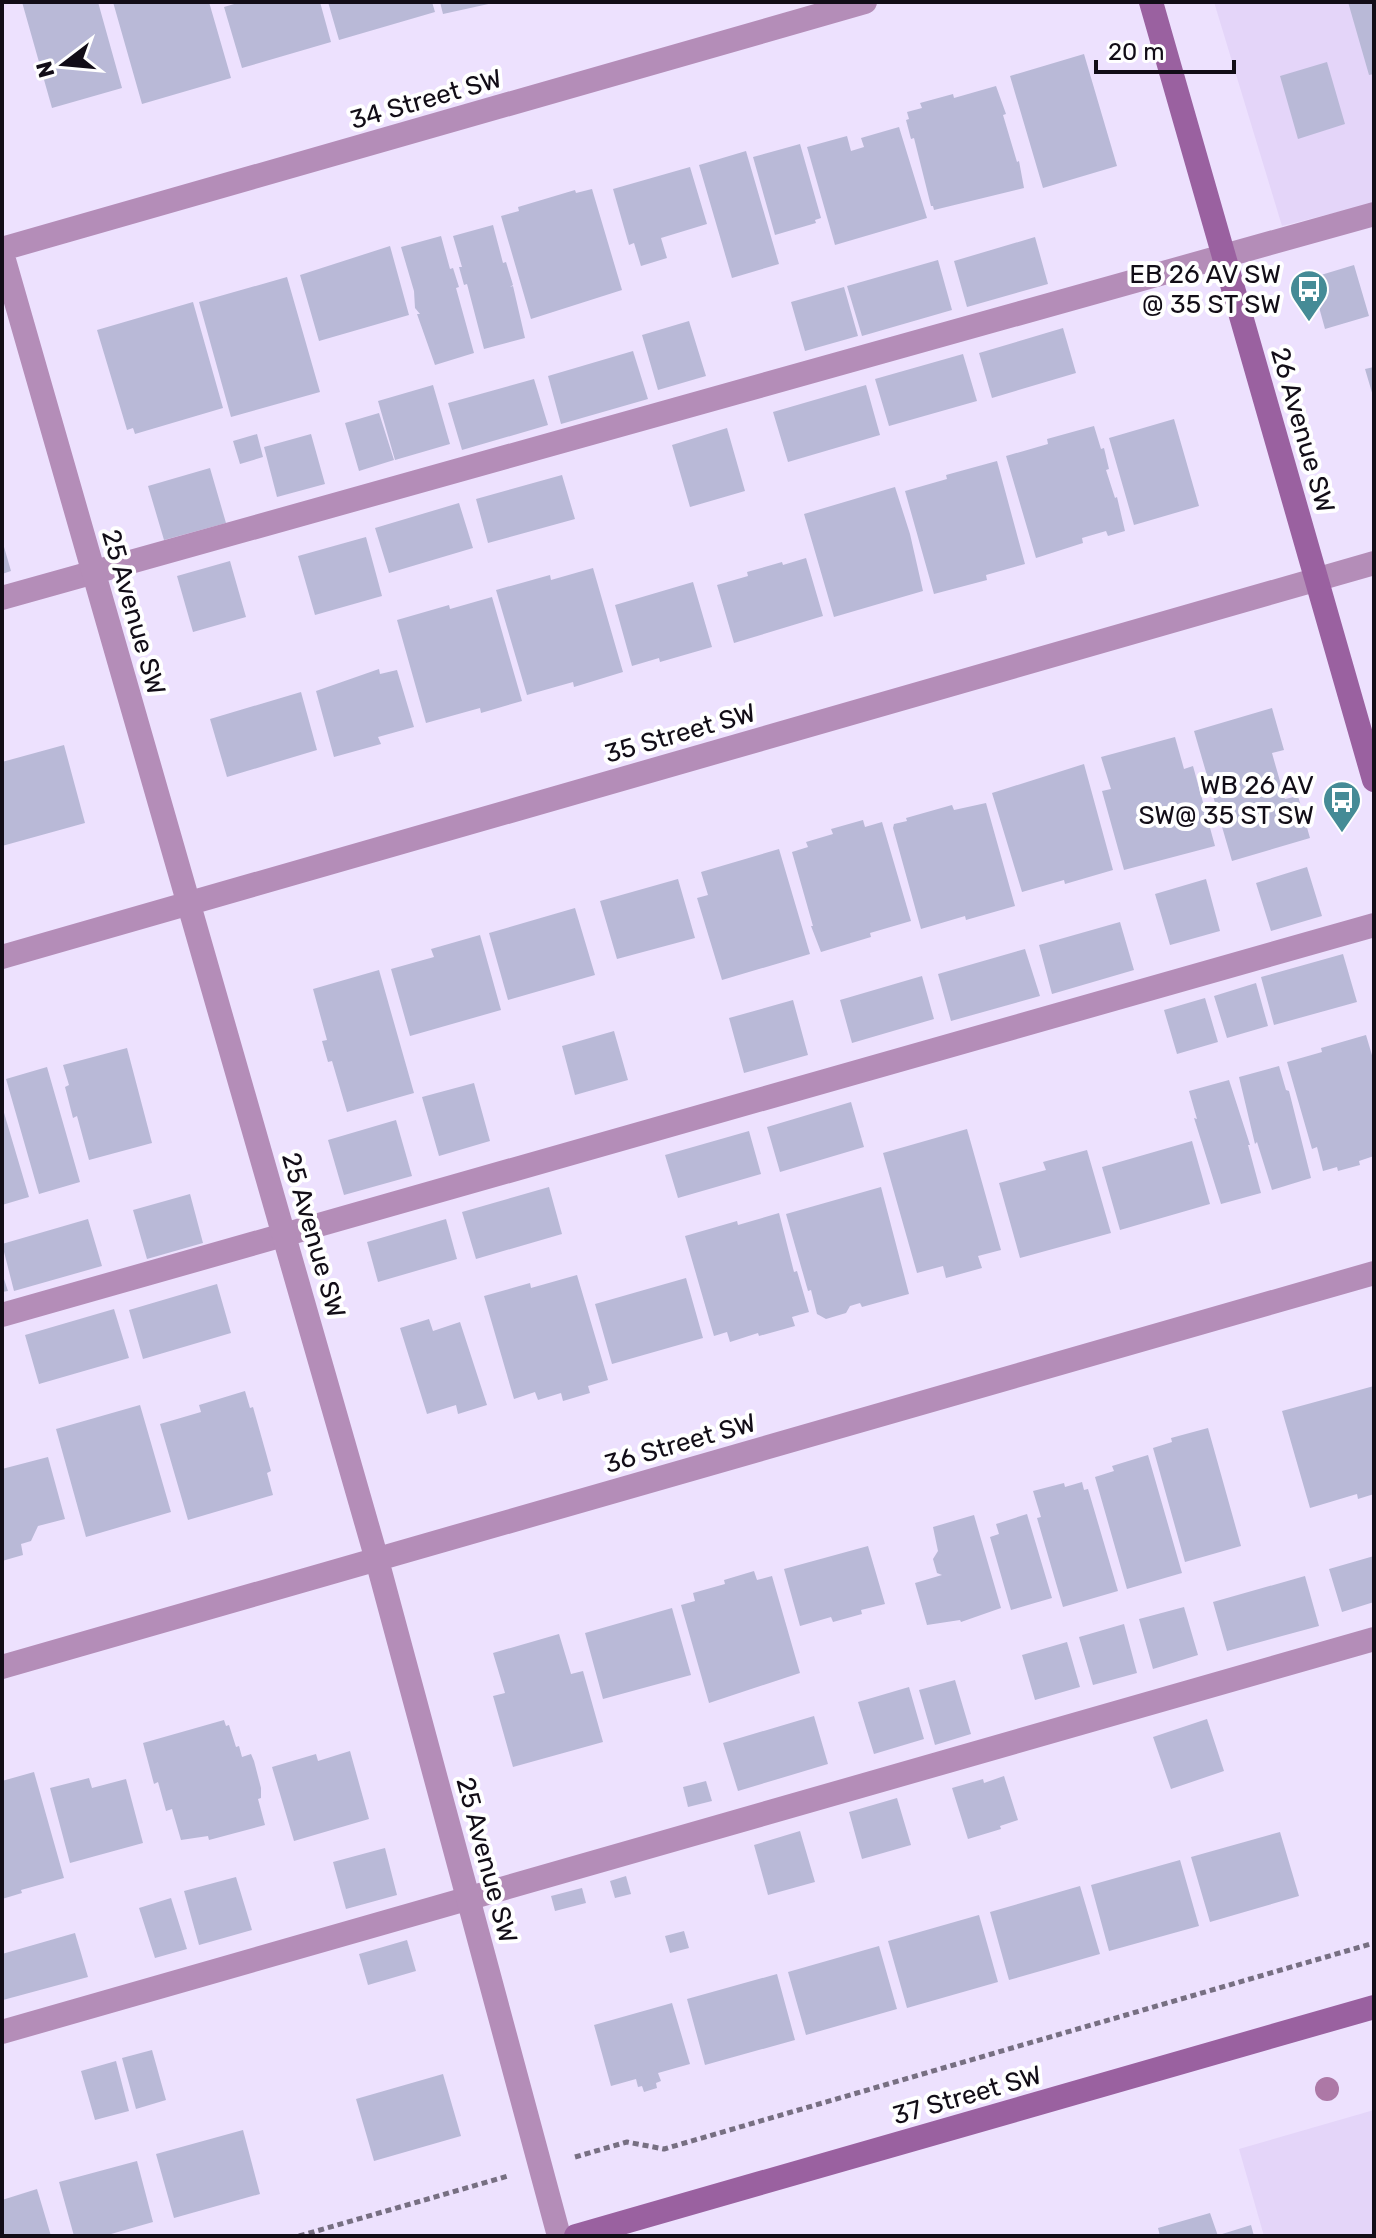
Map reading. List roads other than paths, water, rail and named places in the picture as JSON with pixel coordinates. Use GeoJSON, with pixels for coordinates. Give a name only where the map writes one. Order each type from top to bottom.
{"type":"FeatureCollection","features":[{"type":"Feature","properties":{"kind":"main road","name":"26 Avenue SW"},"geometry":{"type":"LineString","coordinates":[[1151,2],[1374,780]]}},
{"type":"Feature","properties":{"kind":"main road","name":"37 Street SW"},"geometry":{"type":"LineString","coordinates":[[576,2236],[1374,2007]]}},
{"type":"Feature","properties":{"kind":"street","name":"34 Street SW"},"geometry":{"type":"LineString","coordinates":[[2,251],[865,2]]}},
{"type":"Feature","properties":{"kind":"street"},"geometry":{"type":"LineString","coordinates":[[2,598],[1374,214]]}},
{"type":"Feature","properties":{"kind":"street","name":"25 Avenue SW"},"geometry":{"type":"LineString","coordinates":[[2,251],[377,1560],[559,2236]]}},
{"type":"Feature","properties":{"kind":"street","name":"35 Street SW"},"geometry":{"type":"LineString","coordinates":[[2,957],[1374,563]]}},
{"type":"Feature","properties":{"kind":"street"},"geometry":{"type":"LineString","coordinates":[[2,1315],[1374,925]]}},
{"type":"Feature","properties":{"kind":"street","name":"36 Street SW"},"geometry":{"type":"LineString","coordinates":[[2,1667],[1374,1273]]}},
{"type":"Feature","properties":{"kind":"street"},"geometry":{"type":"LineString","coordinates":[[2,2032],[1374,1639]]}},
{"type":"Feature","properties":{"kind":"place","name":"EB 26 AV SW @ 35 ST SW"},"geometry":{"type":"Point","coordinates":[1309,323]}},
{"type":"Feature","properties":{"kind":"place","name":"WB 26 AV SW@ 35 ST SW"},"geometry":{"type":"Point","coordinates":[1342,834]}}]}
